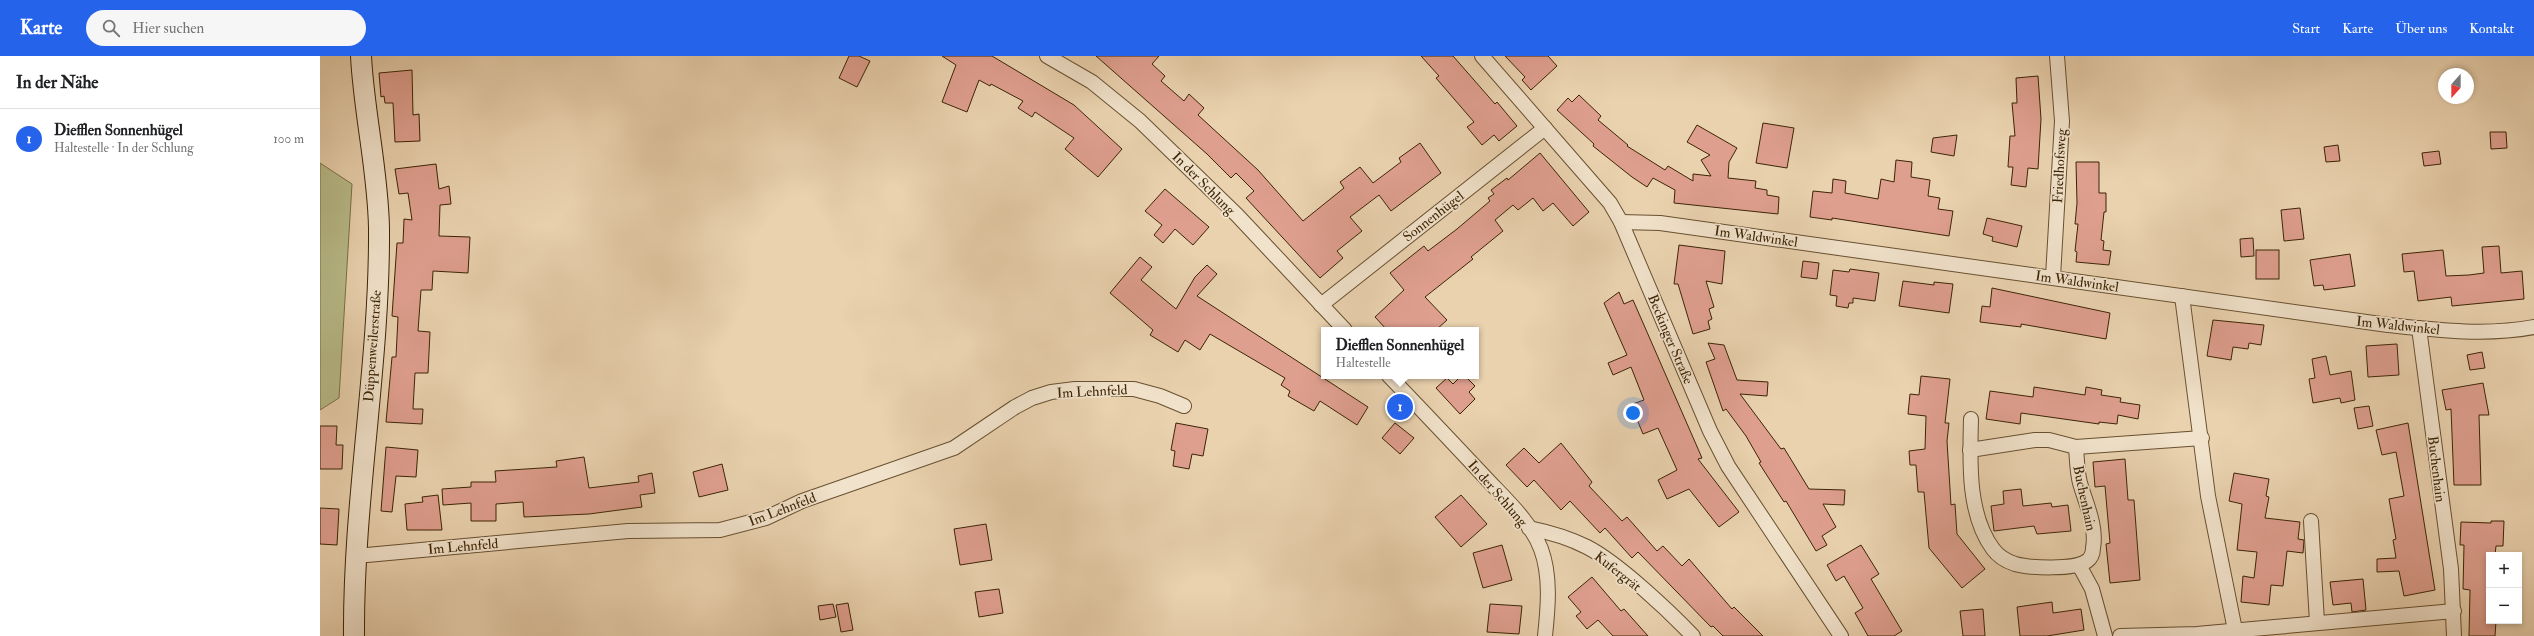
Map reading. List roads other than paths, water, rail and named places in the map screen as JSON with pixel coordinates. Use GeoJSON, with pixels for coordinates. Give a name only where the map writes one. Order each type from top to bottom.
{"type":"FeatureCollection","features":[{"type":"Feature","properties":{"kind":"street","name":"Düppenweilerstraße"},"geometry":{"type":"LineString","coordinates":[[354,636],[356,556],[375,318],[379,228],[375,169],[363,90],[361,56]]}},
{"type":"Feature","properties":{"kind":"street","name":"In der Schlung"},"geometry":{"type":"LineString","coordinates":[[1047,56],[1092,82],[1140,121],[1221,199],[1342,327]]}},
{"type":"Feature","properties":{"kind":"street","name":"Beckinger Straße"},"geometry":{"type":"LineString","coordinates":[[1482,56],[1593,182],[1621,222],[1710,431],[1728,466],[1841,636]]}},
{"type":"Feature","properties":{"kind":"street","name":"Friedhofsweg"},"geometry":{"type":"LineString","coordinates":[[2052,277],[2062,121],[2057,56]]}},
{"type":"Feature","properties":{"kind":"street","name":"Sonnenhügel"},"geometry":{"type":"LineString","coordinates":[[1321,305],[1545,128]]}},
{"type":"Feature","properties":{"kind":"street","name":"Im Waldwinkel"},"geometry":{"type":"LineString","coordinates":[[1621,222],[1660,223],[2419,328],[2490,331],[2534,327]]}},
{"type":"Feature","properties":{"kind":"street"},"geometry":{"type":"LineString","coordinates":[[2182,296],[2202,438],[2208,496],[2234,630]]}},
{"type":"Feature","properties":{"kind":"street","name":"Buchenhain"},"geometry":{"type":"LineString","coordinates":[[2419,328],[2454,611],[2454,636]]}},
{"type":"Feature","properties":{"kind":"street","name":"In der Schlung"},"geometry":{"type":"LineString","coordinates":[[1392,379],[1511,504],[1529,528],[1541,548],[1546,569],[1547,596],[1544,636]]}},
{"type":"Feature","properties":{"kind":"street","name":"Im Lehnfeld"},"geometry":{"type":"LineString","coordinates":[[356,556],[628,530],[720,530],[766,518],[802,501],[954,448],[1015,407],[1032,398],[1051,392],[1075,389],[1134,389],[1160,396],[1184,406]]}},
{"type":"Feature","properties":{"kind":"street"},"geometry":{"type":"LineString","coordinates":[[1971,419],[1970,450],[1972,484],[1979,520],[1993,549],[2003,559],[2016,564],[2031,566],[2079,565],[2092,589],[2105,636]]}},
{"type":"Feature","properties":{"kind":"street","name":"Buchenhain"},"geometry":{"type":"LineString","coordinates":[[1970,450],[2035,440],[2049,440],[2076,447],[2202,438]]}},
{"type":"Feature","properties":{"kind":"street","name":"Buchenhain"},"geometry":{"type":"LineString","coordinates":[[2076,447],[2080,482],[2093,525],[2094,547],[2087,561],[2079,565]]}},
{"type":"Feature","properties":{"kind":"street"},"geometry":{"type":"LineString","coordinates":[[2311,521],[2318,622]]}},
{"type":"Feature","properties":{"kind":"street","name":"Kufergrät"},"geometry":{"type":"LineString","coordinates":[[1529,528],[1566,538],[1589,548],[1614,566],[1693,636]]}},
{"type":"Feature","properties":{"kind":"street"},"geometry":{"type":"LineString","coordinates":[[2120,636],[2197,634],[2454,611]]}},
{"type":"Feature","properties":{"kind":"place","name":"Diefflen Sonnenhügel"},"geometry":{"type":"Point","coordinates":[1400,407]}}]}
